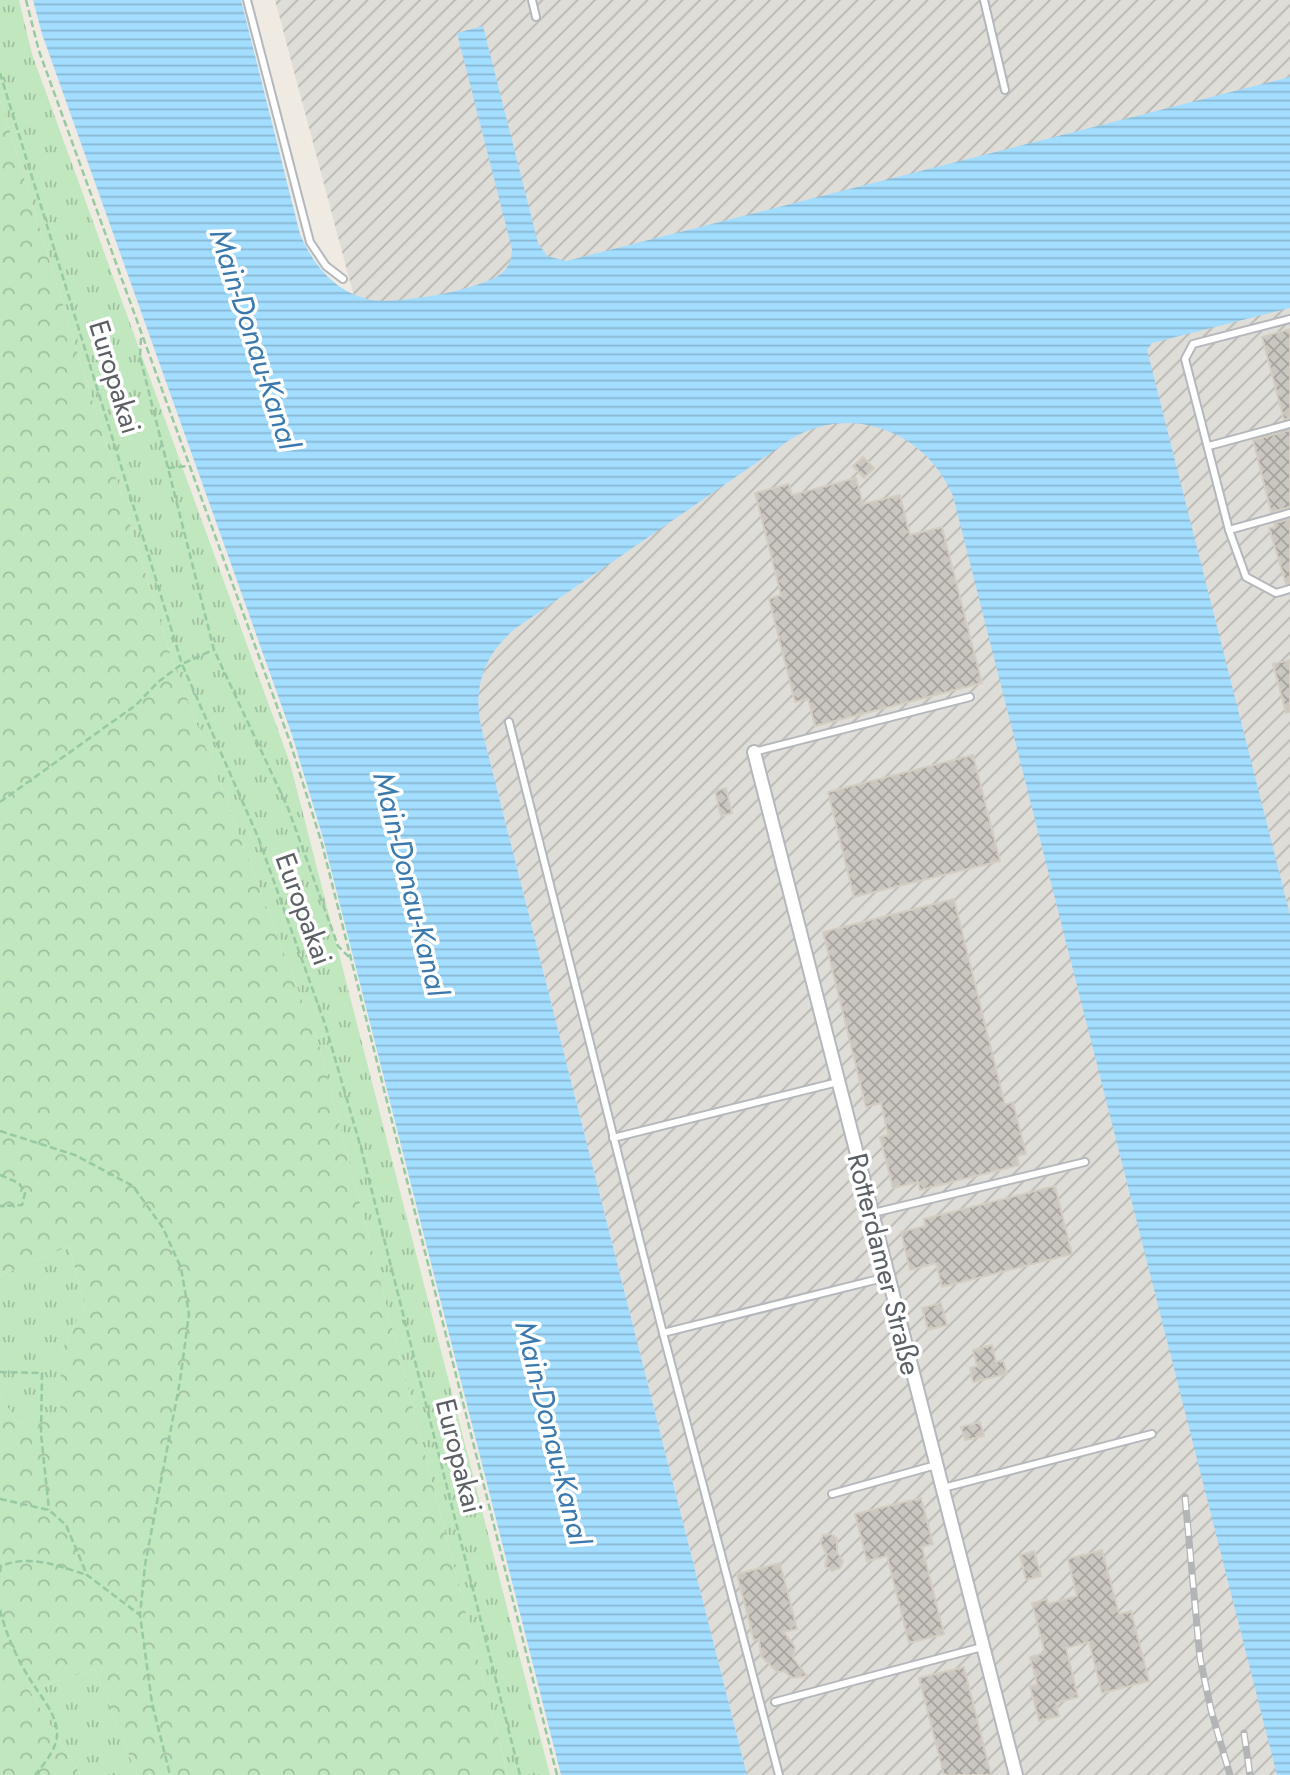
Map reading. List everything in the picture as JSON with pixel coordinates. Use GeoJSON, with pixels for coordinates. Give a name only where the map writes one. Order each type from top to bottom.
{"type":"FeatureCollection","features":[{"type":"Feature","properties":{"kind":"street","name":"Rotterdamer Straße"},"geometry":{"type":"LineString","coordinates":[[754,752],[1016,1775]]}},
{"type":"Feature","properties":{"kind":"lane"},"geometry":{"type":"LineString","coordinates":[[247,0],[310,242],[326,266],[344,279]]}},
{"type":"Feature","properties":{"kind":"lane"},"geometry":{"type":"LineString","coordinates":[[532,0],[536,17]]}},
{"type":"Feature","properties":{"kind":"lane"},"geometry":{"type":"LineString","coordinates":[[984,0],[1005,90]]}},
{"type":"Feature","properties":{"kind":"lane"},"geometry":{"type":"LineString","coordinates":[[1290,319],[1193,344],[1185,359],[1229,530],[1246,577],[1276,593],[1290,589]]}},
{"type":"Feature","properties":{"kind":"lane"},"geometry":{"type":"LineString","coordinates":[[1209,446],[1290,424]]}},
{"type":"Feature","properties":{"kind":"lane"},"geometry":{"type":"LineString","coordinates":[[1229,530],[1290,513]]}},
{"type":"Feature","properties":{"kind":"lane"},"geometry":{"type":"LineString","coordinates":[[754,752],[970,697]]}},
{"type":"Feature","properties":{"kind":"lane"},"geometry":{"type":"LineString","coordinates":[[509,722],[613,1138],[779,1775]]}},
{"type":"Feature","properties":{"kind":"lane"},"geometry":{"type":"LineString","coordinates":[[613,1138],[838,1082]]}},
{"type":"Feature","properties":{"kind":"lane"},"geometry":{"type":"LineString","coordinates":[[871,1213],[1085,1162]]}},
{"type":"Feature","properties":{"kind":"lane"},"geometry":{"type":"LineString","coordinates":[[663,1333],[887,1277]]}},
{"type":"Feature","properties":{"kind":"lane"},"geometry":{"type":"LineString","coordinates":[[941,1488],[1152,1434]]}},
{"type":"Feature","properties":{"kind":"lane"},"geometry":{"type":"LineString","coordinates":[[832,1494],[936,1465]]}},
{"type":"Feature","properties":{"kind":"lane"},"geometry":{"type":"LineString","coordinates":[[775,1702],[982,1647]]}},
{"type":"Feature","properties":{"kind":"path"},"geometry":{"type":"LineString","coordinates":[[26,0],[39,51],[290,742],[322,844],[557,1775]]}},
{"type":"Feature","properties":{"kind":"path","name":"Europakai"},"geometry":{"type":"LineString","coordinates":[[0,73],[182,664],[258,838],[325,1024],[361,1149],[520,1775]]}},
{"type":"Feature","properties":{"kind":"path"},"geometry":{"type":"LineString","coordinates":[[142,334],[141,357],[214,650],[288,808],[338,946],[351,958]]}},
{"type":"Feature","properties":{"kind":"path"},"geometry":{"type":"LineString","coordinates":[[168,468],[189,466]]}},
{"type":"Feature","properties":{"kind":"path"},"geometry":{"type":"LineString","coordinates":[[0,802],[136,705],[158,681],[182,664],[214,650]]}},
{"type":"Feature","properties":{"kind":"path"},"geometry":{"type":"LineString","coordinates":[[0,1131],[75,1154],[133,1186],[163,1228],[181,1268],[189,1314],[180,1381],[145,1565],[140,1615],[152,1703],[170,1775]]}},
{"type":"Feature","properties":{"kind":"path"},"geometry":{"type":"LineString","coordinates":[[0,1175],[19,1183],[25,1193],[22,1205],[0,1206]]}},
{"type":"Feature","properties":{"kind":"path"},"geometry":{"type":"LineString","coordinates":[[0,1372],[41,1373],[41,1434],[49,1510]]}},
{"type":"Feature","properties":{"kind":"path"},"geometry":{"type":"LineString","coordinates":[[0,1499],[49,1510],[66,1525],[87,1575]]}},
{"type":"Feature","properties":{"kind":"path"},"geometry":{"type":"LineString","coordinates":[[0,1572],[1,1566],[14,1561],[39,1560],[87,1575],[140,1615]]}},
{"type":"Feature","properties":{"kind":"path"},"geometry":{"type":"LineString","coordinates":[[0,1610],[4,1628],[33,1684],[46,1700],[58,1733],[50,1755],[35,1775]]}},
{"type":"Feature","properties":{"kind":"shaded area"},"geometry":{"type":"Polygon","coordinates":[[[275,0],[1290,0],[1290,1775],[747,1775],[482,730],[353,293],[275,0]]]}},
{"type":"Feature","properties":{"kind":"green space"},"geometry":{"type":"Polygon","coordinates":[[[0,0],[19,0],[32,54],[290,763],[550,1775],[508,1775],[319,1045],[170,654],[0,99],[0,0]]]}},
{"type":"Feature","properties":{"kind":"green space"},"geometry":{"type":"Polygon","coordinates":[[[0,99],[170,654],[319,1045],[508,1775],[137,1775],[95,1669],[29,1690],[81,1775],[0,1775],[0,1394],[17,1423],[60,1420],[61,1352],[85,1304],[69,1246],[0,1276],[0,99]]]}},
{"type":"Feature","properties":{"kind":"green space"},"geometry":{"type":"Polygon","coordinates":[[[69,1246],[85,1304],[61,1352],[61,1421],[17,1423],[0,1394],[0,1276],[69,1246]]]}},
{"type":"Feature","properties":{"kind":"green space"},"geometry":{"type":"Polygon","coordinates":[[[95,1669],[137,1775],[81,1775],[29,1690],[95,1669]]]}},
{"type":"Feature","properties":{"kind":"water","name":"Main-Donau-Kanal"},"geometry":{"type":"Polygon","coordinates":[[[33,0],[241,0],[300,234],[311,256],[334,282],[355,295],[379,301],[457,291],[502,273],[510,262],[512,249],[457,33],[483,26],[538,243],[547,256],[566,261],[1290,77],[1290,308],[1152,343],[1147,350],[1290,915],[1290,1775],[1277,1775],[953,496],[941,474],[925,455],[906,440],[885,430],[862,424],[838,423],[814,428],[791,439],[516,628],[488,661],[480,687],[478,701],[482,730],[747,1775],[561,1775],[323,838],[292,735],[42,34],[33,0]]]}},
{"type":"Feature","properties":{"kind":"building"},"geometry":{"type":"Polygon","coordinates":[[[1290,329],[1290,418],[1284,420],[1262,337],[1290,329]]]}},
{"type":"Feature","properties":{"kind":"building"},"geometry":{"type":"Polygon","coordinates":[[[1290,430],[1290,507],[1271,512],[1253,440],[1290,430]]]}},
{"type":"Feature","properties":{"kind":"building"},"geometry":{"type":"Polygon","coordinates":[[[863,457],[874,468],[864,478],[853,466],[863,457]]]}},
{"type":"Feature","properties":{"kind":"building"},"geometry":{"type":"Polygon","coordinates":[[[856,478],[863,504],[900,495],[910,535],[942,527],[982,683],[815,726],[808,699],[795,702],[769,599],[781,595],[755,493],[789,484],[792,495],[856,478]]]}},
{"type":"Feature","properties":{"kind":"building"},"geometry":{"type":"Polygon","coordinates":[[[1290,519],[1290,583],[1286,584],[1269,528],[1275,527],[1274,523],[1290,519]]]}},
{"type":"Feature","properties":{"kind":"building"},"geometry":{"type":"Polygon","coordinates":[[[1290,660],[1290,712],[1286,713],[1273,664],[1290,660]]]}},
{"type":"Feature","properties":{"kind":"building"},"geometry":{"type":"Polygon","coordinates":[[[973,755],[1000,861],[854,897],[828,792],[973,755]]]}},
{"type":"Feature","properties":{"kind":"building"},"geometry":{"type":"Polygon","coordinates":[[[726,788],[732,813],[721,816],[715,791],[726,788]]]}},
{"type":"Feature","properties":{"kind":"building"},"geometry":{"type":"Polygon","coordinates":[[[954,899],[1005,1105],[1013,1102],[1026,1154],[1017,1156],[1019,1165],[920,1190],[918,1182],[893,1188],[880,1137],[888,1135],[881,1103],[866,1107],[823,932],[954,899]]]}},
{"type":"Feature","properties":{"kind":"building"},"geometry":{"type":"Polygon","coordinates":[[[1055,1186],[1072,1254],[942,1287],[936,1263],[910,1270],[901,1232],[925,1226],[924,1219],[1055,1186]]]}},
{"type":"Feature","properties":{"kind":"building"},"geometry":{"type":"Polygon","coordinates":[[[941,1303],[947,1325],[928,1330],[922,1308],[941,1303]]]}},
{"type":"Feature","properties":{"kind":"building"},"geometry":{"type":"Polygon","coordinates":[[[992,1345],[996,1362],[1003,1360],[1007,1374],[973,1382],[970,1368],[977,1366],[973,1350],[992,1345]]]}},
{"type":"Feature","properties":{"kind":"building"},"geometry":{"type":"Polygon","coordinates":[[[980,1422],[984,1436],[965,1440],[961,1427],[980,1422]]]}},
{"type":"Feature","properties":{"kind":"building"},"geometry":{"type":"Polygon","coordinates":[[[921,1498],[933,1544],[922,1547],[944,1634],[909,1643],[887,1556],[867,1561],[855,1514],[921,1498]]]}},
{"type":"Feature","properties":{"kind":"building"},"geometry":{"type":"Polygon","coordinates":[[[831,1534],[837,1538],[837,1552],[843,1561],[840,1568],[832,1571],[825,1566],[827,1555],[820,1542],[823,1535],[831,1534]]]}},
{"type":"Feature","properties":{"kind":"building"},"geometry":{"type":"Polygon","coordinates":[[[1102,1550],[1119,1614],[1131,1611],[1149,1681],[1102,1693],[1089,1642],[1066,1648],[1078,1697],[1056,1703],[1059,1716],[1039,1721],[1030,1686],[1037,1684],[1030,1657],[1045,1653],[1032,1603],[1047,1599],[1048,1604],[1077,1596],[1068,1559],[1102,1550]]]}},
{"type":"Feature","properties":{"kind":"building"},"geometry":{"type":"Polygon","coordinates":[[[1034,1551],[1041,1576],[1026,1580],[1020,1555],[1034,1551]]]}},
{"type":"Feature","properties":{"kind":"building"},"geometry":{"type":"Polygon","coordinates":[[[780,1563],[797,1629],[784,1632],[795,1647],[793,1658],[807,1676],[792,1678],[784,1671],[777,1672],[761,1656],[759,1639],[754,1640],[737,1574],[780,1563]]]}},
{"type":"Feature","properties":{"kind":"building"},"geometry":{"type":"Polygon","coordinates":[[[964,1667],[991,1775],[944,1775],[919,1678],[964,1667]]]}},
{"type":"Feature","properties":{"kind":"railway"},"geometry":{"type":"LineString","coordinates":[[1185,1497],[1200,1658],[1211,1710],[1230,1775]]}},
{"type":"Feature","properties":{"kind":"railway"},"geometry":{"type":"LineString","coordinates":[[1244,1733],[1250,1775]]}}]}
